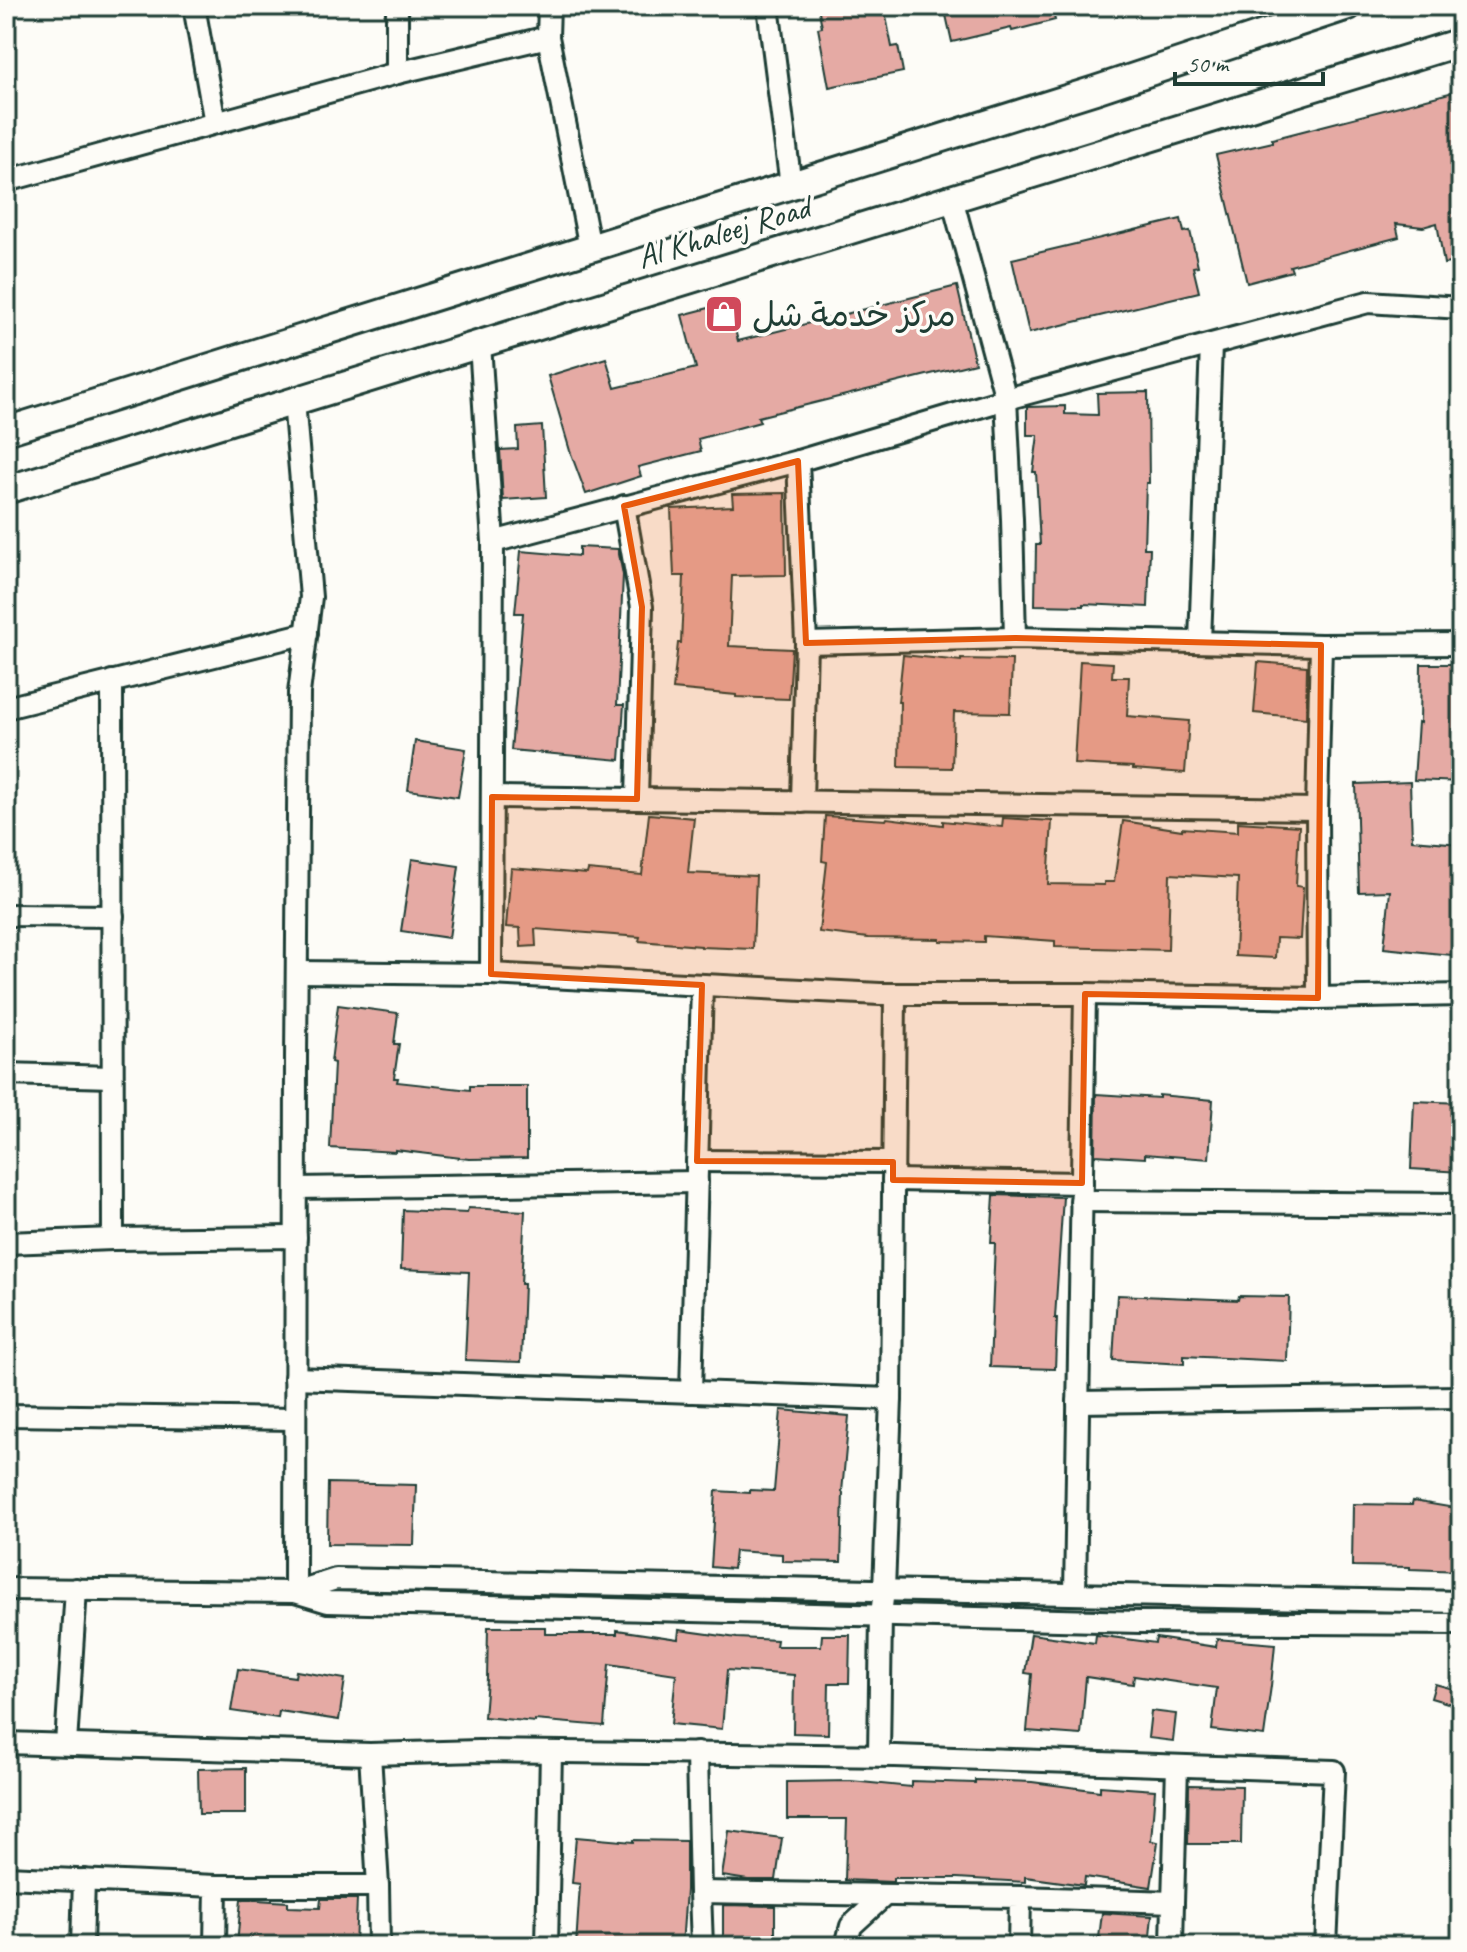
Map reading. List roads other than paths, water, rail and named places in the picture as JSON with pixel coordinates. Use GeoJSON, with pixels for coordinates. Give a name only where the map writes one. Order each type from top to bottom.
{"type":"FeatureCollection","features":[{"type":"Feature","properties":{"kind":"main road","name":"Al Khaleej Road"},"geometry":{"type":"LineString","coordinates":[[6,431],[1110,85],[1348,6]]}},
{"type":"Feature","properties":{"kind":"main road","name":"Al Khaleej Road"},"geometry":{"type":"LineString","coordinates":[[6,490],[1461,42]]}},
{"type":"Feature","properties":{"kind":"street"},"geometry":{"type":"LineString","coordinates":[[194,6],[215,123]]}},
{"type":"Feature","properties":{"kind":"street"},"geometry":{"type":"LineString","coordinates":[[397,6],[397,73]]}},
{"type":"Feature","properties":{"kind":"street"},"geometry":{"type":"LineString","coordinates":[[549,6],[548,37],[590,248]]}},
{"type":"Feature","properties":{"kind":"street"},"geometry":{"type":"LineString","coordinates":[[768,6],[791,186]]}},
{"type":"Feature","properties":{"kind":"street"},"geometry":{"type":"LineString","coordinates":[[6,181],[397,73],[548,37]]}},
{"type":"Feature","properties":{"kind":"street"},"geometry":{"type":"LineString","coordinates":[[952,198],[1006,399],[1015,638]]}},
{"type":"Feature","properties":{"kind":"street"},"geometry":{"type":"LineString","coordinates":[[493,542],[798,461],[1006,399],[1368,302],[1461,308]]}},
{"type":"Feature","properties":{"kind":"street"},"geometry":{"type":"LineString","coordinates":[[480,344],[493,542],[491,974]]}},
{"type":"Feature","properties":{"kind":"street"},"geometry":{"type":"LineString","coordinates":[[1200,641],[1211,345]]}},
{"type":"Feature","properties":{"kind":"street"},"geometry":{"type":"LineString","coordinates":[[294,401],[311,597],[299,693],[295,1592]]}},
{"type":"Feature","properties":{"kind":"street"},"geometry":{"type":"LineString","coordinates":[[798,461],[806,643],[802,802]]}},
{"type":"Feature","properties":{"kind":"street"},"geometry":{"type":"LineString","coordinates":[[624,506],[642,607],[637,799]]}},
{"type":"Feature","properties":{"kind":"street"},"geometry":{"type":"LineString","coordinates":[[6,708],[307,633]]}},
{"type":"Feature","properties":{"kind":"street"},"geometry":{"type":"LineString","coordinates":[[806,643],[1015,638],[1321,645],[1461,644]]}},
{"type":"Feature","properties":{"kind":"street"},"geometry":{"type":"LineString","coordinates":[[1318,998],[1317,809],[1321,645]]}},
{"type":"Feature","properties":{"kind":"street"},"geometry":{"type":"LineString","coordinates":[[112,681],[113,1239]]}},
{"type":"Feature","properties":{"kind":"street"},"geometry":{"type":"LineString","coordinates":[[492,797],[1317,809]]}},
{"type":"Feature","properties":{"kind":"street"},"geometry":{"type":"LineString","coordinates":[[6,915],[113,916]]}},
{"type":"Feature","properties":{"kind":"street"},"geometry":{"type":"LineString","coordinates":[[297,972],[491,974],[895,994],[1318,998],[1461,995]]}},
{"type":"Feature","properties":{"kind":"street"},"geometry":{"type":"LineString","coordinates":[[691,1392],[702,985]]}},
{"type":"Feature","properties":{"kind":"street"},"geometry":{"type":"LineString","coordinates":[[879,1755],[881,1615],[891,1399],[895,994]]}},
{"type":"Feature","properties":{"kind":"street"},"geometry":{"type":"LineString","coordinates":[[1075,1594],[1085,994]]}},
{"type":"Feature","properties":{"kind":"street"},"geometry":{"type":"LineString","coordinates":[[6,1074],[112,1077]]}},
{"type":"Feature","properties":{"kind":"street"},"geometry":{"type":"LineString","coordinates":[[697,1161],[893,1171],[1081,1192],[1461,1204]]}},
{"type":"Feature","properties":{"kind":"street"},"geometry":{"type":"LineString","coordinates":[[296,1188],[697,1182]]}},
{"type":"Feature","properties":{"kind":"street"},"geometry":{"type":"LineString","coordinates":[[6,1243],[296,1237]]}},
{"type":"Feature","properties":{"kind":"street"},"geometry":{"type":"LineString","coordinates":[[295,1378],[891,1399]]}},
{"type":"Feature","properties":{"kind":"street"},"geometry":{"type":"LineString","coordinates":[[1078,1402],[1461,1397]]}},
{"type":"Feature","properties":{"kind":"street"},"geometry":{"type":"LineString","coordinates":[[6,1415],[295,1419]]}},
{"type":"Feature","properties":{"kind":"street"},"geometry":{"type":"LineString","coordinates":[[295,1592],[336,1579],[1461,1602]]}},
{"type":"Feature","properties":{"kind":"street"},"geometry":{"type":"LineString","coordinates":[[6,1589],[295,1592],[328,1602],[1140,1622],[1461,1624]]}},
{"type":"Feature","properties":{"kind":"street"},"geometry":{"type":"LineString","coordinates":[[66,1744],[76,1589]]}},
{"type":"Feature","properties":{"kind":"street"},"geometry":{"type":"LineString","coordinates":[[6,1743],[370,1754],[479,1751],[879,1755],[1334,1771],[1326,1946]]}},
{"type":"Feature","properties":{"kind":"street"},"geometry":{"type":"LineString","coordinates":[[547,1946],[551,1752]]}},
{"type":"Feature","properties":{"kind":"street"},"geometry":{"type":"LineString","coordinates":[[697,1753],[702,1946]]}},
{"type":"Feature","properties":{"kind":"street"},"geometry":{"type":"LineString","coordinates":[[370,1754],[379,1946]]}},
{"type":"Feature","properties":{"kind":"street"},"geometry":{"type":"LineString","coordinates":[[1172,1946],[1177,1766]]}},
{"type":"Feature","properties":{"kind":"street"},"geometry":{"type":"LineString","coordinates":[[6,1877],[216,1886],[378,1886]]}},
{"type":"Feature","properties":{"kind":"street"},"geometry":{"type":"LineString","coordinates":[[82,1946],[84,1880]]}},
{"type":"Feature","properties":{"kind":"street"},"geometry":{"type":"LineString","coordinates":[[215,1946],[216,1886]]}},
{"type":"Feature","properties":{"kind":"street"},"geometry":{"type":"LineString","coordinates":[[700,1892],[1173,1902]]}},
{"type":"Feature","properties":{"kind":"street"},"geometry":{"type":"LineString","coordinates":[[846,1946],[851,1926],[885,1895]]}},
{"type":"Feature","properties":{"kind":"street"},"geometry":{"type":"LineString","coordinates":[[1019,1946],[1020,1897]]}},
{"type":"Feature","properties":{"kind":"place","name":"مركز خدمة شل"},"geometry":{"type":"Point","coordinates":[724,314]}}]}
